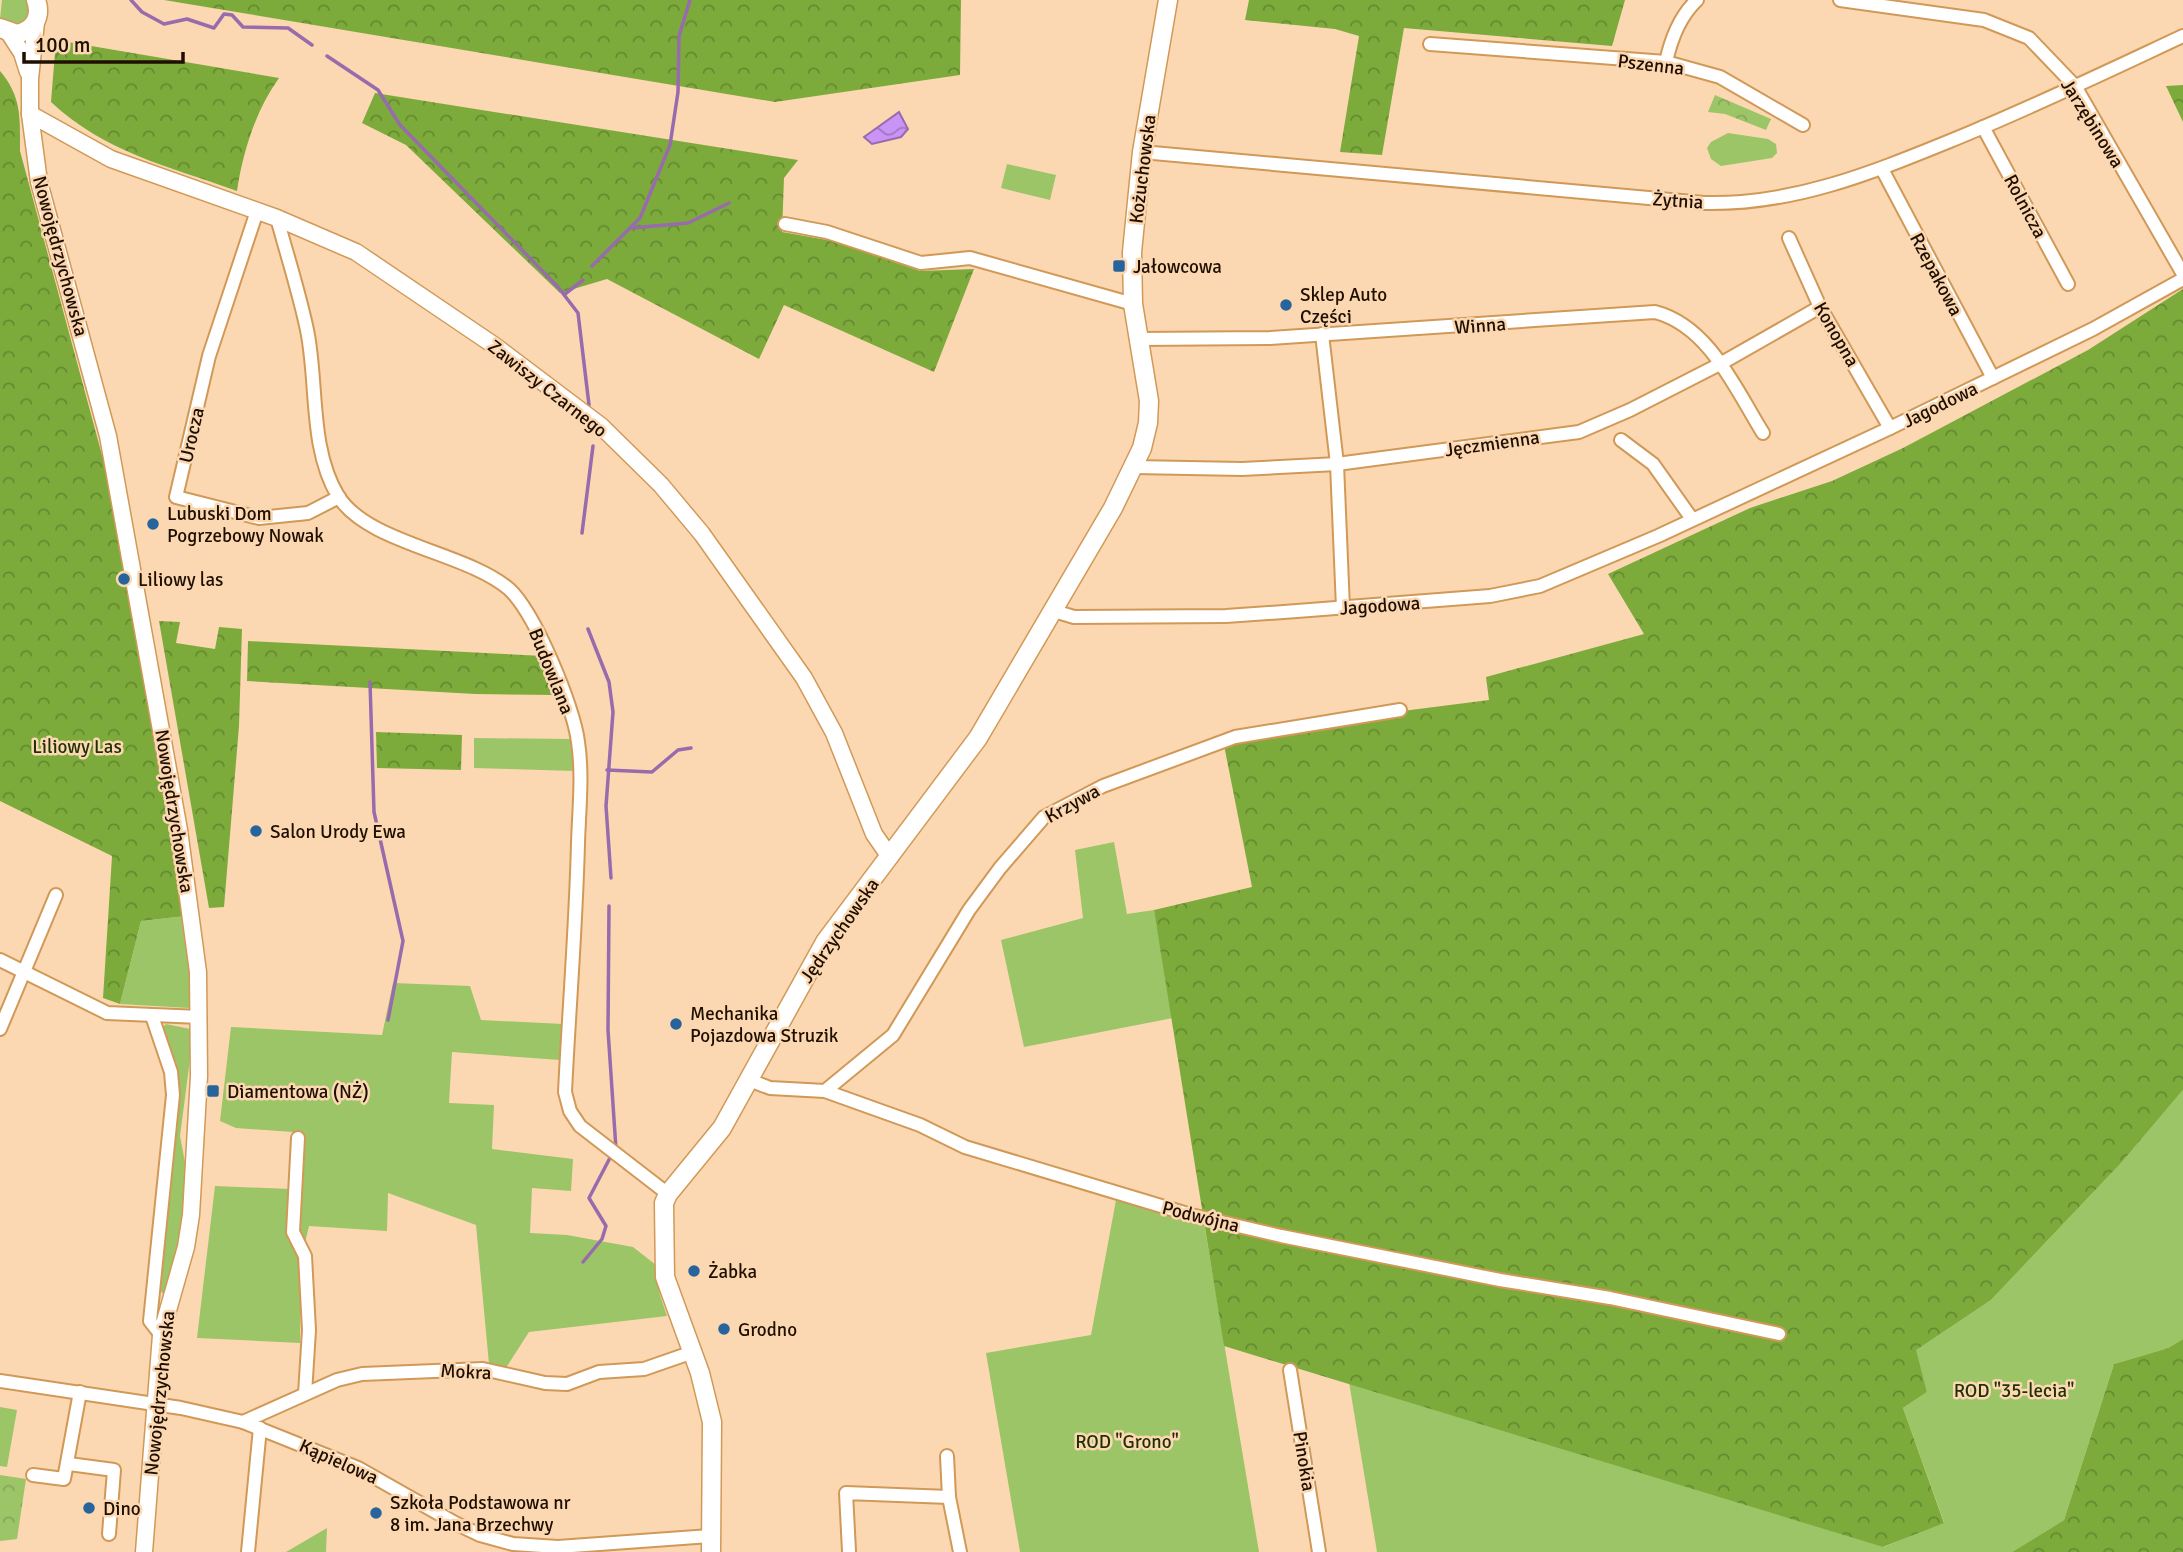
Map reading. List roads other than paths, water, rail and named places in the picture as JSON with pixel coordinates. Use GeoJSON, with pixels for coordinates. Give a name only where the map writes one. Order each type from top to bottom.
{"type":"FeatureCollection","features":[{"type":"Feature","properties":{"kind":"main road"},"geometry":{"type":"LineString","coordinates":[[4,31],[24,32],[36,22],[36,0]]}},
{"type":"Feature","properties":{"kind":"main road","name":"Kożuchowska"},"geometry":{"type":"LineString","coordinates":[[1138,339],[1133,304],[1132,252],[1142,152],[1168,0]]}},
{"type":"Feature","properties":{"kind":"main road","name":"Jędrzychowska"},"geometry":{"type":"LineString","coordinates":[[668,1194],[722,1128],[825,942],[966,758],[1054,611],[1134,467],[1146,435],[1149,412],[1138,339]]}},
{"type":"Feature","properties":{"kind":"main road"},"geometry":{"type":"LineString","coordinates":[[668,1194],[663,1213],[665,1277],[693,1352],[709,1405],[714,1437],[711,1544]]}},
{"type":"Feature","properties":{"kind":"street"},"geometry":{"type":"LineString","coordinates":[[1666,62],[1671,43],[1685,13],[1698,0]]}},
{"type":"Feature","properties":{"kind":"street","name":"Jarzębinowa"},"geometry":{"type":"LineString","coordinates":[[1840,0],[1984,20],[2005,26],[2029,38],[2075,86],[2183,276]]}},
{"type":"Feature","properties":{"kind":"street","name":"Nowojędrzychowska"},"geometry":{"type":"LineString","coordinates":[[36,22],[30,79],[30,114],[39,182],[105,424],[123,510],[191,908],[200,1017],[190,1226],[161,1335],[144,1552]]}},
{"type":"Feature","properties":{"kind":"street","name":"Nowojędrzychowska"},"geometry":{"type":"LineString","coordinates":[[4,31],[22,53],[30,79]]}},
{"type":"Feature","properties":{"kind":"street","name":"Żytnia"},"geometry":{"type":"LineString","coordinates":[[1142,152],[1731,203],[1795,196],[1882,169],[1983,127],[2183,36]]}},
{"type":"Feature","properties":{"kind":"street","name":"Pszenna"},"geometry":{"type":"LineString","coordinates":[[1430,44],[1666,62],[1720,77],[1803,125]]}},
{"type":"Feature","properties":{"kind":"street","name":"Zawiszy Czarnego"},"geometry":{"type":"LineString","coordinates":[[30,114],[111,159],[277,218],[356,252],[412,288],[580,408],[661,485],[702,534],[815,696],[834,733],[874,834],[890,857]]}},
{"type":"Feature","properties":{"kind":"street","name":"Rolnicza"},"geometry":{"type":"LineString","coordinates":[[1983,127],[2068,284]]}},
{"type":"Feature","properties":{"kind":"street","name":"Rzepakowa"},"geometry":{"type":"LineString","coordinates":[[1882,169],[1993,378]]}},
{"type":"Feature","properties":{"kind":"street","name":"Urocza"},"geometry":{"type":"LineString","coordinates":[[257,211],[209,356],[176,497],[259,518],[308,513],[339,497]]}},
{"type":"Feature","properties":{"kind":"street","name":"Budowlana"},"geometry":{"type":"LineString","coordinates":[[277,218],[307,331],[323,455],[339,497],[361,519],[479,572],[509,589],[535,626],[576,730],[579,753],[577,898],[565,1092],[575,1121],[668,1194]]}},
{"type":"Feature","properties":{"kind":"street"},"geometry":{"type":"LineString","coordinates":[[785,224],[827,232],[921,263],[970,258],[1133,304]]}},
{"type":"Feature","properties":{"kind":"street","name":"Konopna"},"geometry":{"type":"LineString","coordinates":[[1789,238],[1820,307],[1890,428]]}},
{"type":"Feature","properties":{"kind":"street","name":"Jagodowa"},"geometry":{"type":"LineString","coordinates":[[1054,611],[1074,617],[1188,616],[1343,608],[1490,596],[1528,589],[1567,577],[1890,428],[2093,330],[2183,276]]}},
{"type":"Feature","properties":{"kind":"street","name":"Jęczmienna"},"geometry":{"type":"LineString","coordinates":[[1134,467],[1242,469],[1337,464],[1579,432],[1720,365],[1820,307]]}},
{"type":"Feature","properties":{"kind":"street","name":"Winna"},"geometry":{"type":"LineString","coordinates":[[1138,339],[1391,331],[1655,313],[1686,324],[1720,365],[1763,433]]}},
{"type":"Feature","properties":{"kind":"street"},"geometry":{"type":"LineString","coordinates":[[1322,334],[1337,464],[1343,608]]}},
{"type":"Feature","properties":{"kind":"street"},"geometry":{"type":"LineString","coordinates":[[1621,440],[1653,464],[1692,519]]}},
{"type":"Feature","properties":{"kind":"street","name":"Krzywa"},"geometry":{"type":"LineString","coordinates":[[825,1091],[893,1035],[984,890],[1044,817],[1103,786],[1235,737],[1400,710]]}},
{"type":"Feature","properties":{"kind":"street"},"geometry":{"type":"LineString","coordinates":[[0,1029],[56,895]]}},
{"type":"Feature","properties":{"kind":"street"},"geometry":{"type":"LineString","coordinates":[[0,960],[107,1013],[200,1017]]}},
{"type":"Feature","properties":{"kind":"street"},"geometry":{"type":"LineString","coordinates":[[152,1016],[171,1072],[173,1096],[150,1321],[161,1335]]}},
{"type":"Feature","properties":{"kind":"street","name":"Podwójna"},"geometry":{"type":"LineString","coordinates":[[750,1080],[770,1088],[825,1091],[920,1125],[965,1147],[1167,1208],[1293,1238],[1779,1334]]}},
{"type":"Feature","properties":{"kind":"street"},"geometry":{"type":"LineString","coordinates":[[298,1138],[293,1232],[305,1260],[309,1329],[305,1394]]}},
{"type":"Feature","properties":{"kind":"street","name":"Mokra"},"geometry":{"type":"LineString","coordinates":[[243,1422],[341,1379],[362,1374],[483,1369],[545,1383],[567,1384],[599,1372],[644,1368],[693,1352]]}},
{"type":"Feature","properties":{"kind":"street","name":"Pinokia"},"geometry":{"type":"LineString","coordinates":[[1290,1370],[1319,1552]]}},
{"type":"Feature","properties":{"kind":"street","name":"Kąpielowa"},"geometry":{"type":"LineString","coordinates":[[0,1381],[189,1409],[243,1422],[373,1475],[480,1535],[513,1544],[558,1547],[711,1544]]}},
{"type":"Feature","properties":{"kind":"street"},"geometry":{"type":"LineString","coordinates":[[33,1475],[64,1479],[69,1464],[80,1392]]}},
{"type":"Feature","properties":{"kind":"street"},"geometry":{"type":"LineString","coordinates":[[248,1552],[260,1428]]}},
{"type":"Feature","properties":{"kind":"street"},"geometry":{"type":"LineString","coordinates":[[947,1456],[950,1497],[960,1552]]}},
{"type":"Feature","properties":{"kind":"street"},"geometry":{"type":"LineString","coordinates":[[69,1464],[114,1470],[109,1534]]}},
{"type":"Feature","properties":{"kind":"street"},"geometry":{"type":"LineString","coordinates":[[849,1551],[846,1493],[950,1497]]}},
{"type":"Feature","properties":{"kind":"water"},"geometry":{"type":"Polygon","coordinates":[[[899,112],[908,129],[901,137],[872,144],[864,137],[899,112]]]}},
{"type":"Feature","properties":{"kind":"waterway"},"geometry":{"type":"LineString","coordinates":[[131,0],[142,12],[164,24],[187,19],[214,28],[224,14],[232,15],[243,27],[288,28],[312,45]]}},
{"type":"Feature","properties":{"kind":"waterway"},"geometry":{"type":"LineString","coordinates":[[592,266],[640,218],[670,145],[678,92],[679,36],[690,0]]}},
{"type":"Feature","properties":{"kind":"waterway"},"geometry":{"type":"LineString","coordinates":[[327,56],[378,90],[400,125],[558,287],[578,313],[589,405]]}},
{"type":"Feature","properties":{"kind":"waterway"},"geometry":{"type":"LineString","coordinates":[[632,228],[688,223],[729,203]]}},
{"type":"Feature","properties":{"kind":"waterway"},"geometry":{"type":"LineString","coordinates":[[565,294],[583,280]]}},
{"type":"Feature","properties":{"kind":"waterway"},"geometry":{"type":"LineString","coordinates":[[582,533],[593,446]]}},
{"type":"Feature","properties":{"kind":"waterway"},"geometry":{"type":"LineString","coordinates":[[588,629],[609,682],[613,712],[606,806],[611,878]]}},
{"type":"Feature","properties":{"kind":"waterway"},"geometry":{"type":"LineString","coordinates":[[370,682],[374,812],[403,941],[388,1020]]}},
{"type":"Feature","properties":{"kind":"waterway"},"geometry":{"type":"LineString","coordinates":[[607,770],[652,772],[678,750],[691,748]]}},
{"type":"Feature","properties":{"kind":"waterway"},"geometry":{"type":"LineString","coordinates":[[609,906],[608,1030],[616,1149]]}},
{"type":"Feature","properties":{"kind":"waterway"},"geometry":{"type":"LineString","coordinates":[[583,1262],[602,1239],[606,1226],[589,1198],[612,1154]]}},
{"type":"Feature","properties":{"kind":"place","name":"Jałowcowa"},"geometry":{"type":"Point","coordinates":[1119,266]}},
{"type":"Feature","properties":{"kind":"place","name":"Sklep Auto Części"},"geometry":{"type":"Point","coordinates":[1286,305]}},
{"type":"Feature","properties":{"kind":"place","name":"Lubuski Dom Pogrzebowy Nowak"},"geometry":{"type":"Point","coordinates":[153,524]}},
{"type":"Feature","properties":{"kind":"place","name":"Liliowy las"},"geometry":{"type":"Point","coordinates":[124,579]}},
{"type":"Feature","properties":{"kind":"place","name":"Salon Urody Ewa"},"geometry":{"type":"Point","coordinates":[256,831]}},
{"type":"Feature","properties":{"kind":"place","name":"Mechanika Pojazdowa Struzik"},"geometry":{"type":"Point","coordinates":[676,1024]}},
{"type":"Feature","properties":{"kind":"place","name":"Diamentowa (NŻ)"},"geometry":{"type":"Point","coordinates":[213,1091]}},
{"type":"Feature","properties":{"kind":"place","name":"Żabka"},"geometry":{"type":"Point","coordinates":[694,1271]}},
{"type":"Feature","properties":{"kind":"place","name":"Grodno"},"geometry":{"type":"Point","coordinates":[724,1329]}},
{"type":"Feature","properties":{"kind":"place","name":"Dino"},"geometry":{"type":"Point","coordinates":[89,1508]}},
{"type":"Feature","properties":{"kind":"place","name":"Szkoła Podstawowa nr 8 im. Jana Brzechwy"},"geometry":{"type":"Point","coordinates":[376,1513]}},
{"type":"Feature","properties":{"kind":"park label","name":"Liliowy Las"},"geometry":{"type":"Point","coordinates":[77,746]}},
{"type":"Feature","properties":{"kind":"park label","name":"ROD \"35-lecia\""},"geometry":{"type":"Point","coordinates":[2014,1390]}},
{"type":"Feature","properties":{"kind":"park label","name":"ROD \"Grono\""},"geometry":{"type":"Point","coordinates":[1127,1441]}}]}
